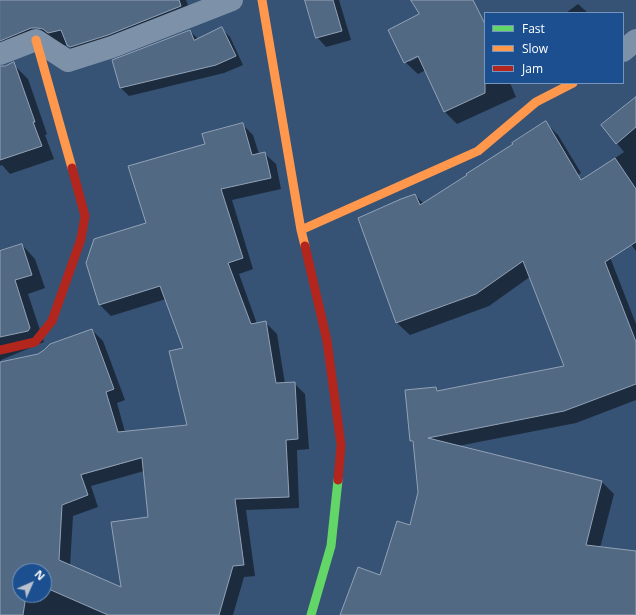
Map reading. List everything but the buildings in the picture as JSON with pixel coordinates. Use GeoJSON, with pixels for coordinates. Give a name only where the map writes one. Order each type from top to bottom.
{"type":"FeatureCollection","features":[{"type":"Feature","properties":{"kind":"street"},"geometry":{"type":"LineString","coordinates":[[36,40],[68,61],[112,47],[232,0]]}},
{"type":"Feature","properties":{"kind":"street"},"geometry":{"type":"LineString","coordinates":[[262,0],[301,230],[327,341],[341,445],[331,546],[311,615]]}},
{"type":"Feature","properties":{"kind":"street"},"geometry":{"type":"LineString","coordinates":[[0,54],[36,40]]}},
{"type":"Feature","properties":{"kind":"street"},"geometry":{"type":"LineString","coordinates":[[0,350],[35,342],[52,321],[81,239],[85,216],[36,40]]}},
{"type":"Feature","properties":{"kind":"street"},"geometry":{"type":"LineString","coordinates":[[624,50],[636,40]]}},
{"type":"Feature","properties":{"kind":"street"},"geometry":{"type":"LineString","coordinates":[[301,230],[478,151],[536,102],[571,84]]}},
{"type":"Feature","properties":{"kind":"traffic: fast"},"geometry":{"type":"LineString","coordinates":[[311,615],[331,546],[338,480]]}},
{"type":"Feature","properties":{"kind":"traffic: slow"},"geometry":{"type":"LineString","coordinates":[[262,0],[305,246]]}},
{"type":"Feature","properties":{"kind":"traffic: slow"},"geometry":{"type":"LineString","coordinates":[[36,40],[72,168]]}},
{"type":"Feature","properties":{"kind":"traffic: slow"},"geometry":{"type":"LineString","coordinates":[[301,230],[478,151],[536,102],[571,84]]}},
{"type":"Feature","properties":{"kind":"traffic: jam"},"geometry":{"type":"LineString","coordinates":[[0,350],[35,342],[52,321],[81,239],[85,216],[72,168]]}},
{"type":"Feature","properties":{"kind":"traffic: jam"},"geometry":{"type":"LineString","coordinates":[[305,246],[327,341],[341,445],[338,480]]}}]}
